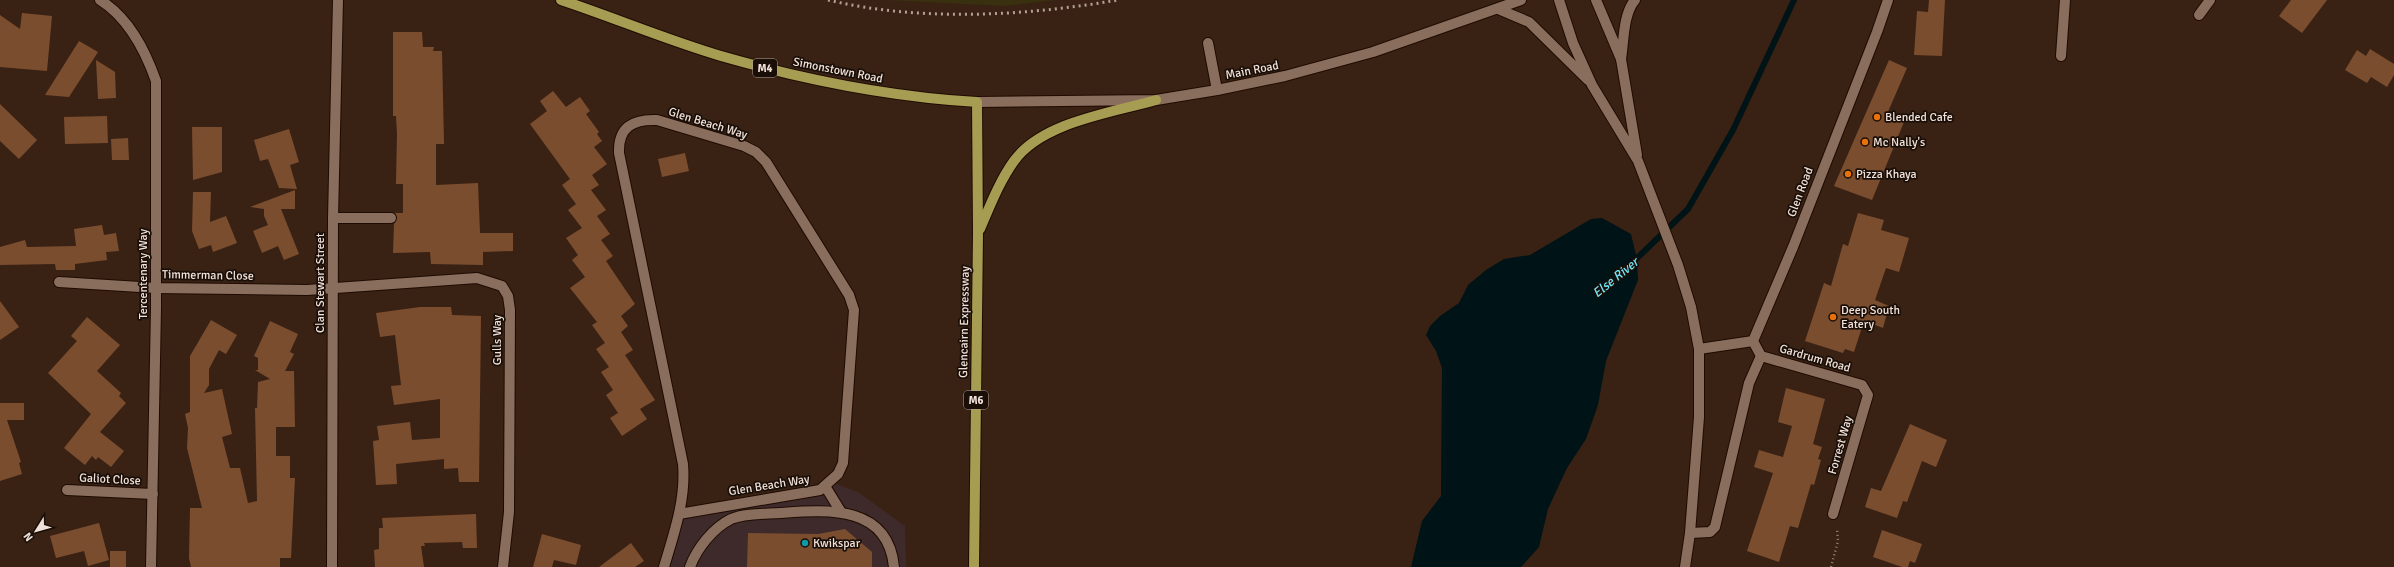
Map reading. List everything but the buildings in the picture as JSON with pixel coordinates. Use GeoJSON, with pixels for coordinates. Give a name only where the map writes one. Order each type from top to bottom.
{"type":"FeatureCollection","features":[{"type":"Feature","properties":{"kind":"main road","name":"Simonstown Road"},"geometry":{"type":"LineString","coordinates":[[561,0],[720,56],[780,72],[862,90],[942,100],[977,102]]}},
{"type":"Feature","properties":{"kind":"main road"},"geometry":{"type":"LineString","coordinates":[[978,233],[1003,178],[1014,160],[1030,144],[1047,133],[1072,123],[1156,100]]}},
{"type":"Feature","properties":{"kind":"main road","name":"Glencairn Expressway"},"geometry":{"type":"LineString","coordinates":[[974,567],[978,233],[977,102]]}},
{"type":"Feature","properties":{"kind":"street","name":"Tercentenary Way"},"geometry":{"type":"LineString","coordinates":[[100,0],[126,23],[142,46],[156,80],[156,288],[151,567]]}},
{"type":"Feature","properties":{"kind":"street","name":"Clan Stewart Street"},"geometry":{"type":"LineString","coordinates":[[332,567],[333,218],[338,0]]}},
{"type":"Feature","properties":{"kind":"street","name":"Main Road"},"geometry":{"type":"LineString","coordinates":[[977,102],[1156,100],[1217,90],[1285,76],[1373,52],[1521,0]]}},
{"type":"Feature","properties":{"kind":"street"},"geometry":{"type":"LineString","coordinates":[[1559,0],[1574,43],[1592,85],[1638,161],[1678,265],[1691,307],[1699,349],[1698,417],[1690,533],[1685,567]]}},
{"type":"Feature","properties":{"kind":"street"},"geometry":{"type":"LineString","coordinates":[[1596,0],[1621,59],[1638,161]]}},
{"type":"Feature","properties":{"kind":"street"},"geometry":{"type":"LineString","coordinates":[[1621,59],[1631,4],[1635,0]]}},
{"type":"Feature","properties":{"kind":"street","name":"Glen Road"},"geometry":{"type":"LineString","coordinates":[[1753,341],[1793,247],[1877,32],[1888,0]]}},
{"type":"Feature","properties":{"kind":"street"},"geometry":{"type":"LineString","coordinates":[[2061,56],[2065,0]]}},
{"type":"Feature","properties":{"kind":"street"},"geometry":{"type":"LineString","coordinates":[[2199,15],[2210,0]]}},
{"type":"Feature","properties":{"kind":"street"},"geometry":{"type":"LineString","coordinates":[[1498,9],[1529,22],[1592,85]]}},
{"type":"Feature","properties":{"kind":"street"},"geometry":{"type":"LineString","coordinates":[[1208,43],[1217,90]]}},
{"type":"Feature","properties":{"kind":"street","name":"Glen Beach Way"},"geometry":{"type":"LineString","coordinates":[[664,567],[679,514],[684,488],[683,464],[619,153],[619,141],[623,132],[633,123],[645,120],[665,123],[744,146],[756,152],[766,162],[849,295],[854,317],[843,463],[838,474],[820,490],[679,514]]}},
{"type":"Feature","properties":{"kind":"street"},"geometry":{"type":"LineString","coordinates":[[333,218],[391,218]]}},
{"type":"Feature","properties":{"kind":"street","name":"Gulls Way"},"geometry":{"type":"LineString","coordinates":[[333,288],[477,278],[502,286],[508,296],[510,310],[509,512],[503,567]]}},
{"type":"Feature","properties":{"kind":"street","name":"Timmerman Close"},"geometry":{"type":"LineString","coordinates":[[59,282],[156,288],[307,290],[333,288]]}},
{"type":"Feature","properties":{"kind":"street"},"geometry":{"type":"LineString","coordinates":[[1690,533],[1710,532],[1715,527],[1749,383],[1761,356],[1753,341],[1699,349]]}},
{"type":"Feature","properties":{"kind":"street","name":"Gardrum Road"},"geometry":{"type":"LineString","coordinates":[[1761,356],[1862,385]]}},
{"type":"Feature","properties":{"kind":"street","name":"Forrest Way"},"geometry":{"type":"LineString","coordinates":[[1833,514],[1868,395],[1862,385]]}},
{"type":"Feature","properties":{"kind":"street"},"geometry":{"type":"LineString","coordinates":[[825,486],[841,512]]}},
{"type":"Feature","properties":{"kind":"street","name":"Galiot Close"},"geometry":{"type":"LineString","coordinates":[[67,490],[153,494]]}},
{"type":"Feature","properties":{"kind":"street"},"geometry":{"type":"LineString","coordinates":[[690,567],[704,542],[732,519],[754,515],[819,511],[841,512],[860,517],[874,527],[890,547],[894,567]]}},
{"type":"Feature","properties":{"kind":"path"},"geometry":{"type":"LineString","coordinates":[[1831,567],[1838,541]]}},
{"type":"Feature","properties":{"kind":"shaded area"},"geometry":{"type":"Polygon","coordinates":[[[831,482],[858,492],[905,526],[906,567],[664,567],[679,514],[807,493],[831,482]]]}},
{"type":"Feature","properties":{"kind":"sand"},"geometry":{"type":"Polygon","coordinates":[[[886,0],[1056,0],[1004,6],[886,0]]]}},
{"type":"Feature","properties":{"kind":"water"},"geometry":{"type":"Polygon","coordinates":[[[1602,218],[1631,234],[1637,259],[1638,280],[1606,361],[1598,405],[1586,439],[1567,468],[1548,509],[1539,547],[1521,567],[1411,567],[1422,521],[1441,496],[1442,368],[1436,351],[1426,335],[1430,326],[1440,316],[1459,303],[1468,285],[1486,270],[1504,259],[1530,255],[1591,219],[1602,218]]]}},
{"type":"Feature","properties":{"kind":"waterway","name":"Else River"},"geometry":{"type":"LineString","coordinates":[[1631,264],[1688,209],[1733,130],[1794,0]]}},
{"type":"Feature","properties":{"kind":"railway"},"geometry":{"type":"LineString","coordinates":[[828,0],[899,12],[936,14],[1010,13],[1047,10],[1118,0]]}},
{"type":"Feature","properties":{"kind":"place","name":"Blended Cafe"},"geometry":{"type":"Point","coordinates":[1877,117]}},
{"type":"Feature","properties":{"kind":"place","name":"Mc Nally's"},"geometry":{"type":"Point","coordinates":[1865,142]}},
{"type":"Feature","properties":{"kind":"place","name":"Pizza Khaya"},"geometry":{"type":"Point","coordinates":[1848,174]}},
{"type":"Feature","properties":{"kind":"place","name":"Deep South Eatery"},"geometry":{"type":"Point","coordinates":[1833,317]}},
{"type":"Feature","properties":{"kind":"place","name":"Kwikspar"},"geometry":{"type":"Point","coordinates":[805,543]}}]}
